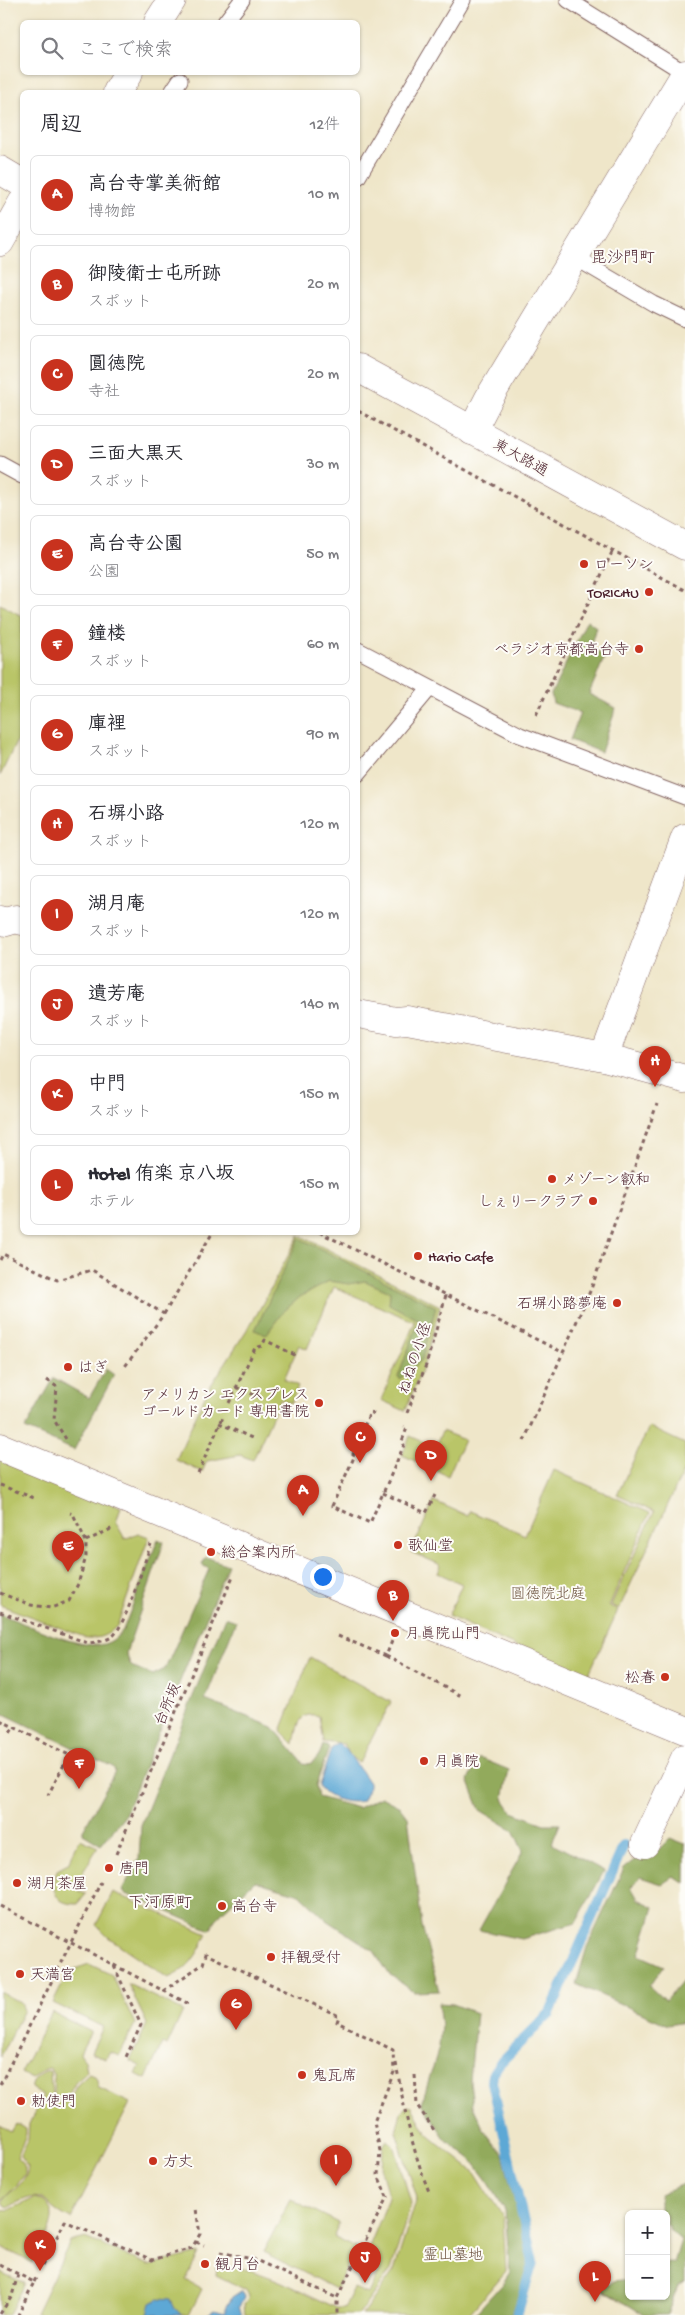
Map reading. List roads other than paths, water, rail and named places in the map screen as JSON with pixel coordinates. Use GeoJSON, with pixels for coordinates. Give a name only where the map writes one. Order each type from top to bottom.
{"type":"FeatureCollection","features":[{"type":"Feature","properties":{"kind":"street"},"geometry":{"type":"LineString","coordinates":[[159,20],[172,0]]}},
{"type":"Feature","properties":{"kind":"street"},"geometry":{"type":"LineString","coordinates":[[472,431],[489,398],[685,74]]}},
{"type":"Feature","properties":{"kind":"street"},"geometry":{"type":"LineString","coordinates":[[118,90],[127,75]]}},
{"type":"Feature","properties":{"kind":"street"},"geometry":{"type":"LineString","coordinates":[[0,170],[20,182]]}},
{"type":"Feature","properties":{"kind":"street"},"geometry":{"type":"LineString","coordinates":[[0,242],[20,207]]}},
{"type":"Feature","properties":{"kind":"street","name":"東大路通"},"geometry":{"type":"LineString","coordinates":[[360,369],[685,546]]}},
{"type":"Feature","properties":{"kind":"street"},"geometry":{"type":"LineString","coordinates":[[604,1057],[685,838]]}},
{"type":"Feature","properties":{"kind":"street"},"geometry":{"type":"LineString","coordinates":[[0,920],[6,922],[16,919],[20,920]]}},
{"type":"Feature","properties":{"kind":"street"},"geometry":{"type":"LineString","coordinates":[[360,1014],[396,1021],[407,1020],[604,1057],[676,1076]]}},
{"type":"Feature","properties":{"kind":"street"},"geometry":{"type":"LineString","coordinates":[[0,1446],[685,1730]]}},
{"type":"Feature","properties":{"kind":"street"},"geometry":{"type":"LineString","coordinates":[[645,1844],[685,1758]]}},
{"type":"Feature","properties":{"kind":"lane"},"geometry":{"type":"LineString","coordinates":[[227,20],[242,0]]}},
{"type":"Feature","properties":{"kind":"lane"},"geometry":{"type":"LineString","coordinates":[[360,174],[463,0]]}},
{"type":"Feature","properties":{"kind":"lane"},"geometry":{"type":"LineString","coordinates":[[568,0],[685,74]]}},
{"type":"Feature","properties":{"kind":"lane"},"geometry":{"type":"LineString","coordinates":[[173,90],[184,75]]}},
{"type":"Feature","properties":{"kind":"lane"},"geometry":{"type":"LineString","coordinates":[[574,257],[654,304],[685,319]]}},
{"type":"Feature","properties":{"kind":"lane"},"geometry":{"type":"LineString","coordinates":[[0,464],[20,475]]}},
{"type":"Feature","properties":{"kind":"lane"},"geometry":{"type":"LineString","coordinates":[[360,651],[525,737],[685,797]]}},
{"type":"Feature","properties":{"kind":"lane"},"geometry":{"type":"LineString","coordinates":[[360,772],[430,688]]}},
{"type":"Feature","properties":{"kind":"water"},"geometry":{"type":"Polygon","coordinates":[[[338,1744],[345,1748],[369,1783],[362,1801],[338,1800],[327,1794],[319,1786],[331,1749],[338,1744]]]}},
{"type":"Feature","properties":{"kind":"water"},"geometry":{"type":"Polygon","coordinates":[[[241,2291],[244,2297],[239,2307],[242,2315],[207,2315],[215,2309],[224,2312],[232,2297],[241,2291]]]}},
{"type":"Feature","properties":{"kind":"water"},"geometry":{"type":"Polygon","coordinates":[[[159,2299],[171,2300],[175,2309],[183,2315],[148,2315],[151,2303],[159,2299]]]}},
{"type":"Feature","properties":{"kind":"waterway"},"geometry":{"type":"LineString","coordinates":[[517,2315],[533,2262],[492,2082],[493,2073],[499,2064],[550,2013],[624,1845]]}},
{"type":"Feature","properties":{"kind":"place","name":"ローソン"},"geometry":{"type":"Point","coordinates":[584,564]}},
{"type":"Feature","properties":{"kind":"place","name":"TORICHU"},"geometry":{"type":"Point","coordinates":[649,592]}},
{"type":"Feature","properties":{"kind":"place","name":"ベラジオ京都高台寺"},"geometry":{"type":"Point","coordinates":[639,649]}},
{"type":"Feature","properties":{"kind":"place","name":"石塀小路"},"geometry":{"type":"Point","coordinates":[655,1087]}},
{"type":"Feature","properties":{"kind":"place","name":"メゾーン叡和"},"geometry":{"type":"Point","coordinates":[552,1179]}},
{"type":"Feature","properties":{"kind":"place","name":"しぇりークラブ"},"geometry":{"type":"Point","coordinates":[593,1201]}},
{"type":"Feature","properties":{"kind":"place","name":"Hario Cafe"},"geometry":{"type":"Point","coordinates":[418,1256]}},
{"type":"Feature","properties":{"kind":"place","name":"石塀小路夢庵"},"geometry":{"type":"Point","coordinates":[617,1303]}},
{"type":"Feature","properties":{"kind":"place","name":"はぎ"},"geometry":{"type":"Point","coordinates":[68,1367]}},
{"type":"Feature","properties":{"kind":"place","name":"アメリカン エクスプレス ゴールドカード 専用書院"},"geometry":{"type":"Point","coordinates":[319,1403]}},
{"type":"Feature","properties":{"kind":"place","name":"圓徳院"},"geometry":{"type":"Point","coordinates":[360,1463]}},
{"type":"Feature","properties":{"kind":"place","name":"三面大黒天"},"geometry":{"type":"Point","coordinates":[431,1481]}},
{"type":"Feature","properties":{"kind":"place","name":"高台寺掌美術館"},"geometry":{"type":"Point","coordinates":[303,1516]}},
{"type":"Feature","properties":{"kind":"place","name":"歌仙堂"},"geometry":{"type":"Point","coordinates":[398,1545]}},
{"type":"Feature","properties":{"kind":"place","name":"総合案内所"},"geometry":{"type":"Point","coordinates":[211,1552]}},
{"type":"Feature","properties":{"kind":"place","name":"高台寺公園"},"geometry":{"type":"Point","coordinates":[68,1572]}},
{"type":"Feature","properties":{"kind":"place","name":"御陵衛士屯所跡"},"geometry":{"type":"Point","coordinates":[393,1621]}},
{"type":"Feature","properties":{"kind":"place","name":"月眞院山門"},"geometry":{"type":"Point","coordinates":[395,1633]}},
{"type":"Feature","properties":{"kind":"place","name":"松春"},"geometry":{"type":"Point","coordinates":[665,1677]}},
{"type":"Feature","properties":{"kind":"place","name":"月眞院"},"geometry":{"type":"Point","coordinates":[424,1761]}},
{"type":"Feature","properties":{"kind":"place","name":"鐘楼"},"geometry":{"type":"Point","coordinates":[79,1789]}},
{"type":"Feature","properties":{"kind":"place","name":"唐門"},"geometry":{"type":"Point","coordinates":[109,1868]}},
{"type":"Feature","properties":{"kind":"place","name":"湖月茶屋"},"geometry":{"type":"Point","coordinates":[17,1883]}},
{"type":"Feature","properties":{"kind":"place","name":"高台寺"},"geometry":{"type":"Point","coordinates":[222,1906]}},
{"type":"Feature","properties":{"kind":"place","name":"拝観受付"},"geometry":{"type":"Point","coordinates":[271,1957]}},
{"type":"Feature","properties":{"kind":"place","name":"天満宮"},"geometry":{"type":"Point","coordinates":[20,1974]}},
{"type":"Feature","properties":{"kind":"place","name":"庫裡"},"geometry":{"type":"Point","coordinates":[236,2030]}},
{"type":"Feature","properties":{"kind":"place","name":"鬼瓦席"},"geometry":{"type":"Point","coordinates":[302,2075]}},
{"type":"Feature","properties":{"kind":"place","name":"勅使門"},"geometry":{"type":"Point","coordinates":[21,2101]}},
{"type":"Feature","properties":{"kind":"place","name":"方丈"},"geometry":{"type":"Point","coordinates":[153,2161]}},
{"type":"Feature","properties":{"kind":"place","name":"湖月庵"},"geometry":{"type":"Point","coordinates":[336,2186]}},
{"type":"Feature","properties":{"kind":"place","name":"観月台"},"geometry":{"type":"Point","coordinates":[205,2264]}},
{"type":"Feature","properties":{"kind":"place","name":"中門"},"geometry":{"type":"Point","coordinates":[40,2271]}},
{"type":"Feature","properties":{"kind":"place","name":"遺芳庵"},"geometry":{"type":"Point","coordinates":[365,2283]}},
{"type":"Feature","properties":{"kind":"place","name":"Hotel 侑楽 京八坂"},"geometry":{"type":"Point","coordinates":[595,2302]}},
{"type":"Feature","properties":{"kind":"district","name":"毘沙門町"},"geometry":{"type":"Point","coordinates":[623,256]}},
{"type":"Feature","properties":{"kind":"district","name":"下河原町"},"geometry":{"type":"Point","coordinates":[160,1901]}},
{"type":"Feature","properties":{"kind":"park label","name":"圓徳院北庭"},"geometry":{"type":"Point","coordinates":[548,1593]}},
{"type":"Feature","properties":{"kind":"park label","name":"霊山墓地"},"geometry":{"type":"Point","coordinates":[453,2254]}}]}
